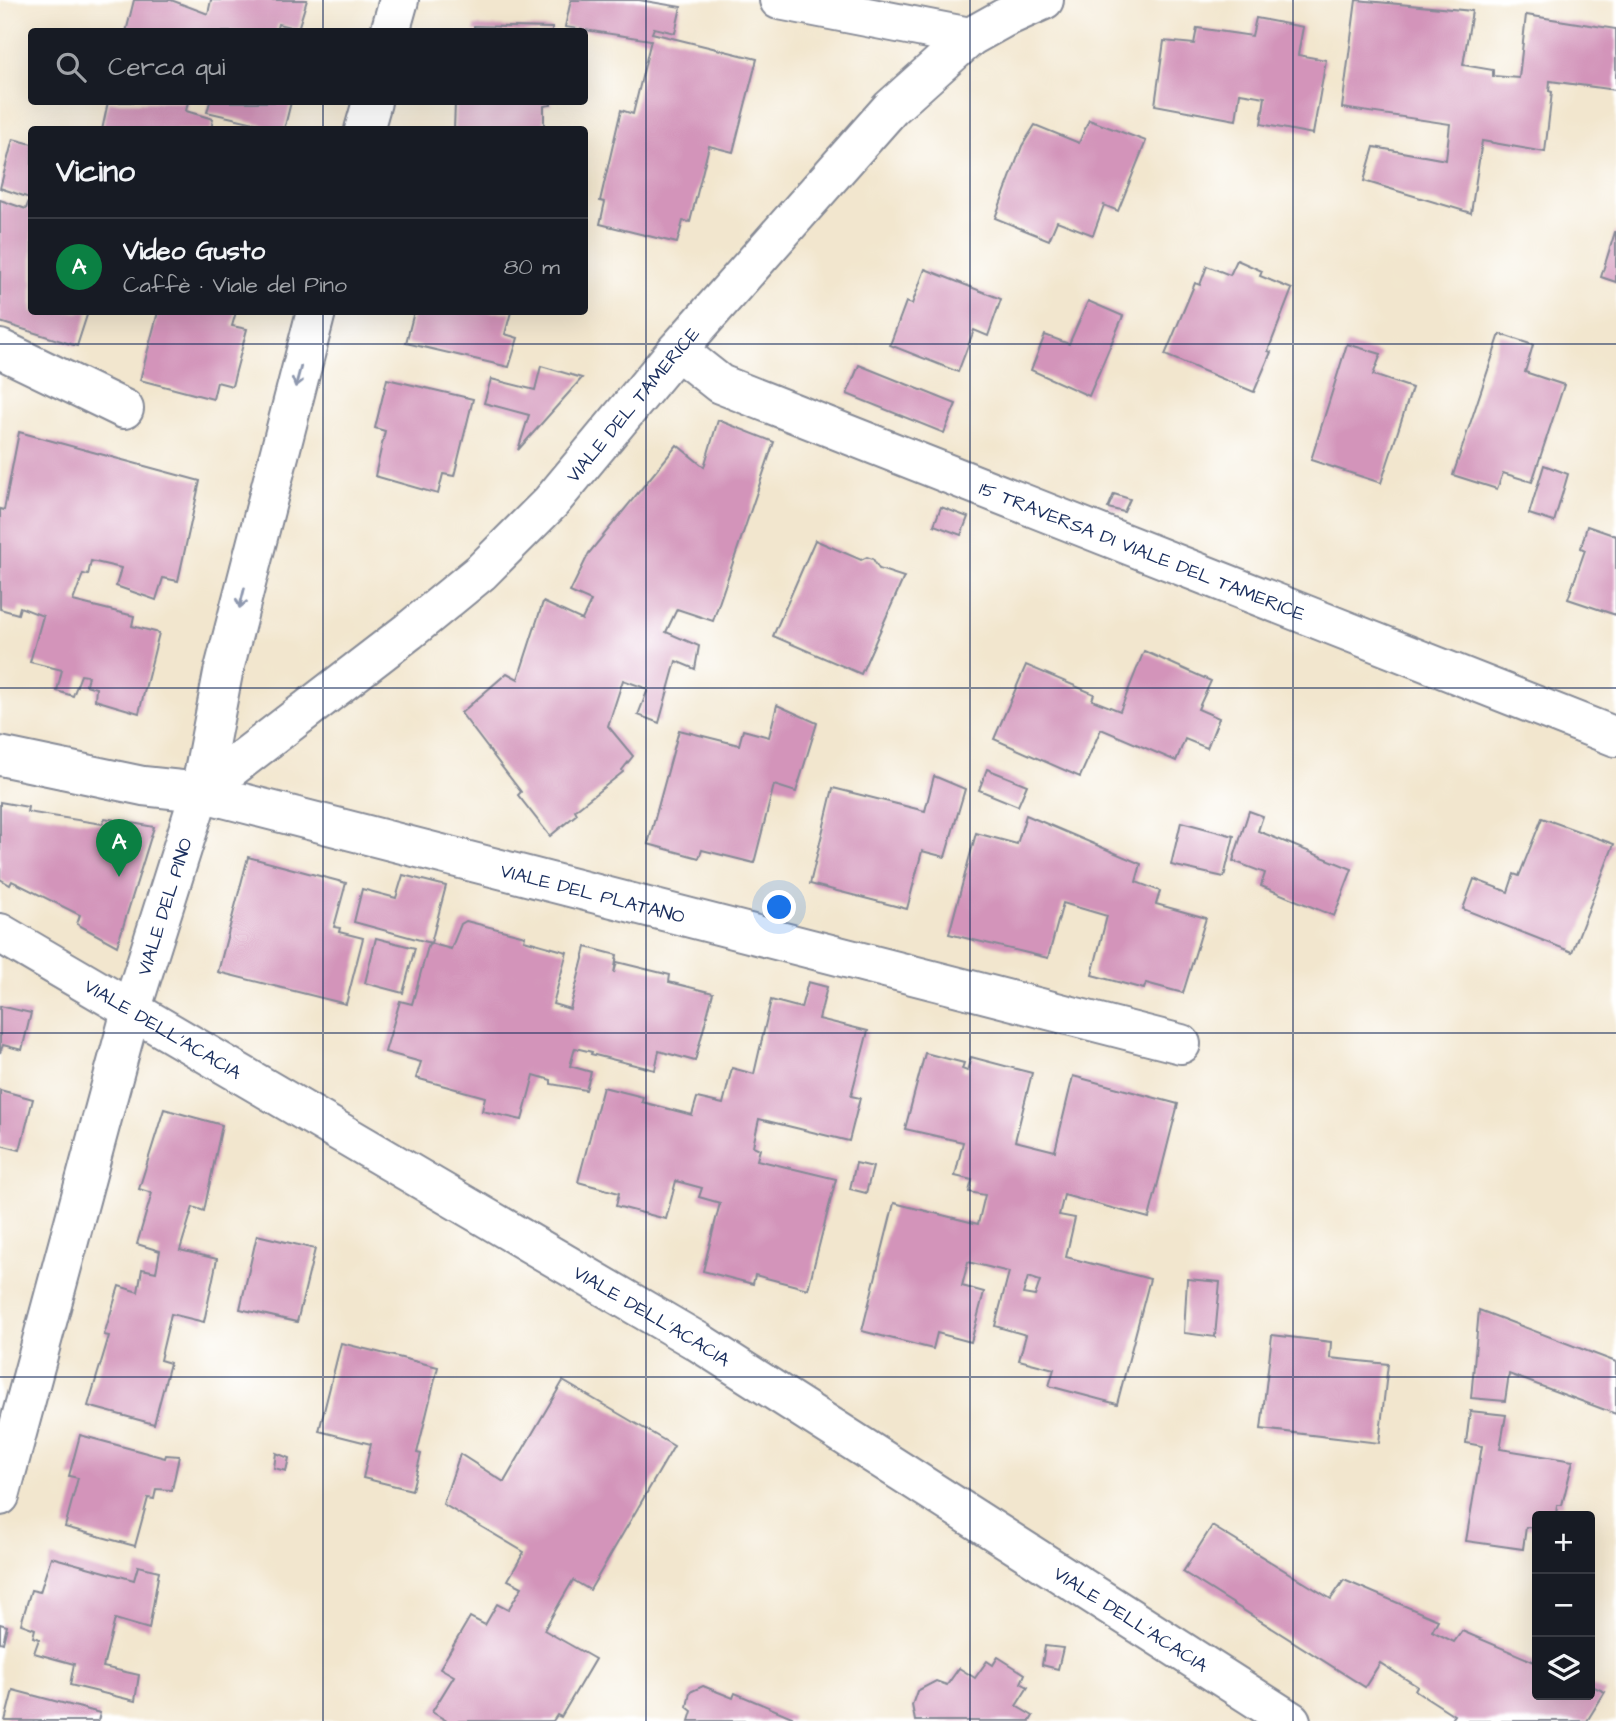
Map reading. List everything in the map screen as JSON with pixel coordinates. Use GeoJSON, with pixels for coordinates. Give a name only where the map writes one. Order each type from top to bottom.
{"type":"FeatureCollection","features":[{"type":"Feature","properties":{"kind":"street"},"geometry":{"type":"LineString","coordinates":[[391,28],[399,0]]}},
{"type":"Feature","properties":{"kind":"street"},"geometry":{"type":"LineString","coordinates":[[779,0],[970,37]]}},
{"type":"Feature","properties":{"kind":"street","name":"VIALE DEL TAMERICE"},"geometry":{"type":"LineString","coordinates":[[200,793],[481,572],[551,502],[677,350],[891,108],[970,37],[1044,0]]}},
{"type":"Feature","properties":{"kind":"street"},"geometry":{"type":"LineString","coordinates":[[365,126],[371,105]]}},
{"type":"Feature","properties":{"kind":"street","name":"VIALE DEL PINO"},"geometry":{"type":"LineString","coordinates":[[0,1496],[131,1011],[200,793],[223,673],[315,315]]}},
{"type":"Feature","properties":{"kind":"street"},"geometry":{"type":"LineString","coordinates":[[0,349],[124,409]]}},
{"type":"Feature","properties":{"kind":"street","name":"15 TRAVERSA DI VIALE DEL TAMERICE"},"geometry":{"type":"LineString","coordinates":[[677,350],[720,384],[1616,737]]}},
{"type":"Feature","properties":{"kind":"street","name":"VIALE DEL PLATANO"},"geometry":{"type":"LineString","coordinates":[[0,756],[143,786],[200,793],[1181,1044]]}},
{"type":"Feature","properties":{"kind":"street","name":"VIALE DELL'ACACIA"},"geometry":{"type":"LineString","coordinates":[[0,933],[697,1341],[1291,1721]]}},
{"type":"Feature","properties":{"kind":"building"},"geometry":{"type":"Polygon","coordinates":[[[134,0],[171,0],[208,14],[211,0],[307,0],[298,28],[278,24],[277,28],[127,28],[134,0]]]}},
{"type":"Feature","properties":{"kind":"building"},"geometry":{"type":"Polygon","coordinates":[[[571,0],[639,0],[681,7],[675,33],[654,28],[652,33],[757,59],[733,152],[709,146],[690,222],[683,221],[677,243],[600,224],[605,202],[600,201],[621,110],[633,114],[651,40],[588,30],[588,28],[565,27],[571,0]]]}},
{"type":"Feature","properties":{"kind":"building"},"geometry":{"type":"Polygon","coordinates":[[[1356,0],[1472,11],[1463,65],[1493,70],[1493,76],[1519,78],[1526,15],[1616,29],[1616,90],[1550,81],[1549,91],[1552,92],[1545,152],[1482,141],[1471,213],[1364,181],[1374,147],[1446,160],[1450,124],[1342,108],[1356,0]]]}},
{"type":"Feature","properties":{"kind":"building"},"geometry":{"type":"Polygon","coordinates":[[[1256,18],[1303,27],[1298,55],[1326,60],[1313,134],[1261,124],[1265,97],[1240,93],[1236,120],[1155,105],[1164,41],[1194,44],[1197,28],[1252,36],[1256,18]]]}},
{"type":"Feature","properties":{"kind":"building"},"geometry":{"type":"Polygon","coordinates":[[[474,26],[552,28],[474,28],[474,26]]]}},
{"type":"Feature","properties":{"kind":"building"},"geometry":{"type":"Polygon","coordinates":[[[107,105],[187,105],[186,111],[213,119],[212,126],[103,126],[107,105]]]}},
{"type":"Feature","properties":{"kind":"building"},"geometry":{"type":"Polygon","coordinates":[[[209,105],[290,105],[285,126],[267,126],[207,112],[209,105]]]}},
{"type":"Feature","properties":{"kind":"building"},"geometry":{"type":"Polygon","coordinates":[[[455,105],[551,105],[544,106],[544,126],[454,126],[455,105]]]}},
{"type":"Feature","properties":{"kind":"building"},"geometry":{"type":"Polygon","coordinates":[[[1089,120],[1146,141],[1118,211],[1104,205],[1093,235],[1057,221],[1049,240],[995,218],[1022,146],[1035,125],[1079,143],[1089,120]]]}},
{"type":"Feature","properties":{"kind":"building"},"geometry":{"type":"Polygon","coordinates":[[[13,139],[28,143],[28,197],[0,188],[13,139]]]}},
{"type":"Feature","properties":{"kind":"building"},"geometry":{"type":"Polygon","coordinates":[[[0,200],[26,209],[28,204],[28,315],[87,315],[77,346],[0,322],[0,200]]]}},
{"type":"Feature","properties":{"kind":"building"},"geometry":{"type":"Polygon","coordinates":[[[1616,232],[1616,282],[1601,277],[1616,232]]]}},
{"type":"Feature","properties":{"kind":"building"},"geometry":{"type":"Polygon","coordinates":[[[1237,260],[1262,271],[1260,276],[1292,289],[1268,351],[1271,352],[1254,392],[1165,355],[1195,283],[1200,285],[1207,266],[1230,275],[1237,260]]]}},
{"type":"Feature","properties":{"kind":"building"},"geometry":{"type":"Polygon","coordinates":[[[925,269],[1001,299],[988,336],[974,330],[958,372],[890,345],[906,302],[912,304],[925,269]]]}},
{"type":"Feature","properties":{"kind":"building"},"geometry":{"type":"Polygon","coordinates":[[[1088,301],[1123,316],[1089,396],[1031,370],[1045,335],[1069,344],[1088,301]]]}},
{"type":"Feature","properties":{"kind":"building"},"geometry":{"type":"Polygon","coordinates":[[[157,315],[235,315],[232,326],[247,329],[232,386],[217,382],[213,399],[140,380],[157,315]]]}},
{"type":"Feature","properties":{"kind":"building"},"geometry":{"type":"Polygon","coordinates":[[[413,315],[510,315],[505,334],[518,338],[509,367],[406,343],[413,315]]]}},
{"type":"Feature","properties":{"kind":"building"},"geometry":{"type":"Polygon","coordinates":[[[1500,334],[1533,345],[1525,372],[1564,385],[1532,482],[1503,473],[1497,489],[1453,475],[1500,334]]]}},
{"type":"Feature","properties":{"kind":"building"},"geometry":{"type":"Polygon","coordinates":[[[1347,344],[1381,354],[1373,375],[1412,388],[1381,483],[1311,460],[1347,344]]]}},
{"type":"Feature","properties":{"kind":"building"},"geometry":{"type":"Polygon","coordinates":[[[859,365],[956,404],[944,433],[847,394],[859,365]]]}},
{"type":"Feature","properties":{"kind":"building"},"geometry":{"type":"Polygon","coordinates":[[[541,366],[582,378],[518,450],[529,415],[484,403],[491,379],[535,390],[541,366]]]}},
{"type":"Feature","properties":{"kind":"building"},"geometry":{"type":"Polygon","coordinates":[[[387,379],[473,399],[454,476],[443,474],[438,494],[375,476],[385,431],[375,428],[387,379]]]}},
{"type":"Feature","properties":{"kind":"building"},"geometry":{"type":"Polygon","coordinates":[[[718,420],[774,442],[713,621],[677,609],[666,632],[699,646],[695,669],[676,661],[659,723],[638,715],[648,689],[623,680],[608,726],[633,756],[623,772],[575,810],[577,814],[550,836],[518,795],[521,792],[461,713],[507,673],[518,679],[543,602],[582,620],[591,601],[570,592],[589,553],[677,445],[704,467],[718,420]]]}},
{"type":"Feature","properties":{"kind":"building"},"geometry":{"type":"Polygon","coordinates":[[[19,432],[200,481],[178,581],[163,578],[156,600],[116,586],[121,568],[91,561],[88,575],[83,574],[73,601],[134,616],[132,626],[159,633],[139,713],[95,700],[96,688],[86,685],[88,676],[81,675],[73,696],[57,691],[62,670],[30,662],[43,616],[20,607],[18,614],[0,609],[0,509],[4,510],[19,432]]]}},
{"type":"Feature","properties":{"kind":"building"},"geometry":{"type":"Polygon","coordinates":[[[1544,465],[1568,474],[1554,522],[1529,514],[1544,465]]]}},
{"type":"Feature","properties":{"kind":"building"},"geometry":{"type":"Polygon","coordinates":[[[1114,494],[1130,499],[1124,512],[1108,508],[1114,494]]]}},
{"type":"Feature","properties":{"kind":"building"},"geometry":{"type":"Polygon","coordinates":[[[941,507],[968,517],[961,535],[934,525],[941,507]]]}},
{"type":"Feature","properties":{"kind":"building"},"geometry":{"type":"Polygon","coordinates":[[[1587,526],[1616,536],[1616,615],[1568,599],[1585,550],[1581,548],[1587,526]]]}},
{"type":"Feature","properties":{"kind":"building"},"geometry":{"type":"Polygon","coordinates":[[[815,540],[861,560],[867,557],[873,559],[879,569],[904,577],[861,674],[773,636],[815,540]]]}},
{"type":"Feature","properties":{"kind":"building"},"geometry":{"type":"Polygon","coordinates":[[[1144,651],[1211,681],[1198,709],[1219,718],[1207,748],[1185,739],[1176,761],[1101,729],[1080,777],[994,739],[1026,665],[1094,694],[1092,700],[1120,711],[1144,651]]]}},
{"type":"Feature","properties":{"kind":"building"},"geometry":{"type":"Polygon","coordinates":[[[777,705],[817,723],[796,792],[774,785],[754,863],[702,850],[699,858],[648,844],[679,730],[739,745],[743,730],[769,737],[777,705]]]}},
{"type":"Feature","properties":{"kind":"building"},"geometry":{"type":"Polygon","coordinates":[[[987,769],[1027,785],[1018,806],[979,790],[987,769]]]}},
{"type":"Feature","properties":{"kind":"building"},"geometry":{"type":"Polygon","coordinates":[[[934,776],[965,789],[945,857],[922,851],[907,909],[810,884],[833,788],[925,811],[934,776]]]}},
{"type":"Feature","properties":{"kind":"building"},"geometry":{"type":"Polygon","coordinates":[[[0,802],[28,807],[27,812],[102,824],[105,818],[154,827],[117,946],[77,924],[80,915],[12,881],[10,885],[0,879],[0,802]]]}},
{"type":"Feature","properties":{"kind":"building"},"geometry":{"type":"Polygon","coordinates":[[[1249,811],[1263,816],[1258,831],[1352,869],[1334,916],[1261,886],[1265,873],[1233,861],[1249,811]]]}},
{"type":"Feature","properties":{"kind":"building"},"geometry":{"type":"Polygon","coordinates":[[[1026,815],[1141,864],[1136,882],[1160,891],[1156,904],[1206,918],[1183,993],[1146,983],[1144,989],[1092,975],[1107,916],[1063,903],[1048,958],[949,934],[976,833],[1017,844],[1026,815]]]}},
{"type":"Feature","properties":{"kind":"building"},"geometry":{"type":"Polygon","coordinates":[[[1542,818],[1614,844],[1572,952],[1463,909],[1474,879],[1508,892],[1514,874],[1519,876],[1542,818]]]}},
{"type":"Feature","properties":{"kind":"building"},"geometry":{"type":"Polygon","coordinates":[[[1181,822],[1234,836],[1224,877],[1171,865],[1181,822]]]}},
{"type":"Feature","properties":{"kind":"building"},"geometry":{"type":"Polygon","coordinates":[[[248,857],[346,883],[334,927],[340,928],[339,932],[363,938],[346,1004],[218,972],[248,857]]]}},
{"type":"Feature","properties":{"kind":"building"},"geometry":{"type":"Polygon","coordinates":[[[403,875],[446,886],[431,943],[354,922],[362,889],[396,898],[403,875]]]}},
{"type":"Feature","properties":{"kind":"building"},"geometry":{"type":"Polygon","coordinates":[[[466,921],[525,936],[524,940],[567,952],[553,1004],[570,1009],[586,947],[617,955],[614,973],[617,962],[670,975],[669,982],[713,993],[695,1061],[659,1051],[655,1070],[575,1048],[570,1066],[591,1072],[586,1090],[551,1084],[551,1080],[534,1075],[522,1120],[482,1111],[485,1097],[416,1078],[421,1062],[385,1052],[400,1001],[412,1004],[429,943],[451,949],[461,924],[466,921]]]}},
{"type":"Feature","properties":{"kind":"building"},"geometry":{"type":"Polygon","coordinates":[[[376,938],[415,948],[403,993],[365,983],[376,938]]]}},
{"type":"Feature","properties":{"kind":"building"},"geometry":{"type":"Polygon","coordinates":[[[808,982],[827,987],[819,1019],[868,1031],[851,1096],[860,1098],[849,1141],[759,1119],[753,1146],[760,1149],[757,1160],[836,1179],[808,1289],[755,1275],[753,1284],[703,1271],[720,1203],[699,1197],[702,1188],[676,1181],[666,1219],[616,1206],[619,1193],[578,1182],[603,1087],[643,1097],[642,1102],[692,1115],[697,1098],[723,1104],[732,1068],[754,1074],[771,1000],[801,1008],[808,982]]]}},
{"type":"Feature","properties":{"kind":"building"},"geometry":{"type":"Polygon","coordinates":[[[0,1006],[31,1013],[22,1050],[3,1045],[0,1053],[0,1006]]]}},
{"type":"Feature","properties":{"kind":"building"},"geometry":{"type":"Polygon","coordinates":[[[925,1053],[964,1063],[962,1069],[967,1071],[971,1057],[1032,1073],[1015,1141],[1055,1151],[1073,1076],[1178,1104],[1149,1218],[1064,1195],[1059,1215],[1075,1218],[1066,1257],[1150,1279],[1117,1404],[1049,1386],[1054,1369],[1019,1360],[1026,1335],[995,1326],[1009,1272],[968,1262],[962,1286],[984,1292],[971,1342],[937,1333],[933,1349],[862,1331],[894,1203],[978,1224],[985,1195],[969,1192],[972,1180],[955,1176],[963,1142],[905,1129],[925,1053]],[[1028,1277],[1023,1294],[1035,1296],[1040,1281],[1028,1277]]]}},
{"type":"Feature","properties":{"kind":"building"},"geometry":{"type":"Polygon","coordinates":[[[0,1090],[33,1099],[20,1150],[0,1145],[0,1090]]]}},
{"type":"Feature","properties":{"kind":"building"},"geometry":{"type":"Polygon","coordinates":[[[164,1109],[222,1125],[204,1211],[193,1207],[180,1250],[217,1259],[204,1322],[171,1314],[160,1360],[170,1363],[154,1424],[88,1406],[109,1336],[104,1335],[119,1286],[138,1292],[142,1269],[156,1272],[160,1251],[137,1244],[152,1193],[139,1189],[164,1109]]]}},
{"type":"Feature","properties":{"kind":"building"},"geometry":{"type":"Polygon","coordinates":[[[856,1163],[873,1167],[866,1193],[850,1189],[856,1163]]]}},
{"type":"Feature","properties":{"kind":"building"},"geometry":{"type":"Polygon","coordinates":[[[257,1235],[315,1249],[297,1322],[240,1309],[257,1235]]]}},
{"type":"Feature","properties":{"kind":"building"},"geometry":{"type":"Polygon","coordinates":[[[1187,1279],[1220,1282],[1215,1337],[1184,1333],[1187,1279]]]}},
{"type":"Feature","properties":{"kind":"building"},"geometry":{"type":"Polygon","coordinates":[[[1479,1310],[1616,1362],[1616,1414],[1509,1374],[1505,1401],[1471,1398],[1479,1310]]]}},
{"type":"Feature","properties":{"kind":"building"},"geometry":{"type":"Polygon","coordinates":[[[1272,1335],[1331,1342],[1330,1358],[1388,1364],[1379,1443],[1261,1429],[1272,1335]]]}},
{"type":"Feature","properties":{"kind":"building"},"geometry":{"type":"Polygon","coordinates":[[[341,1343],[438,1367],[417,1453],[421,1454],[412,1490],[363,1478],[371,1444],[319,1431],[341,1343]]]}},
{"type":"Feature","properties":{"kind":"building"},"geometry":{"type":"Polygon","coordinates":[[[563,1381],[674,1446],[590,1590],[573,1580],[544,1630],[595,1659],[561,1717],[557,1715],[553,1721],[447,1721],[432,1712],[454,1676],[440,1668],[470,1617],[485,1625],[497,1604],[508,1610],[522,1587],[508,1580],[524,1552],[443,1504],[460,1454],[504,1482],[563,1381]]]}},
{"type":"Feature","properties":{"kind":"building"},"geometry":{"type":"Polygon","coordinates":[[[1470,1411],[1506,1415],[1500,1449],[1573,1461],[1562,1505],[1557,1505],[1556,1511],[1532,1511],[1532,1528],[1526,1527],[1523,1549],[1466,1541],[1482,1446],[1466,1443],[1470,1411]]]}},
{"type":"Feature","properties":{"kind":"building"},"geometry":{"type":"Polygon","coordinates":[[[80,1435],[165,1458],[166,1455],[179,1456],[172,1490],[156,1489],[154,1499],[148,1498],[135,1546],[65,1527],[78,1478],[69,1476],[80,1435]]]}},
{"type":"Feature","properties":{"kind":"building"},"geometry":{"type":"Polygon","coordinates":[[[276,1453],[289,1458],[286,1471],[274,1468],[276,1453]]]}},
{"type":"Feature","properties":{"kind":"building"},"geometry":{"type":"Polygon","coordinates":[[[1212,1526],[1331,1599],[1344,1580],[1438,1620],[1432,1631],[1454,1642],[1462,1631],[1532,1661],[1532,1700],[1595,1700],[1595,1687],[1605,1692],[1587,1721],[1450,1721],[1454,1715],[1415,1690],[1417,1686],[1380,1663],[1365,1687],[1183,1572],[1212,1526]]]}},
{"type":"Feature","properties":{"kind":"building"},"geometry":{"type":"Polygon","coordinates":[[[51,1557],[134,1580],[138,1566],[159,1571],[149,1629],[115,1619],[103,1667],[139,1675],[135,1701],[70,1685],[74,1664],[34,1653],[39,1639],[33,1637],[35,1629],[21,1624],[31,1590],[40,1592],[51,1557]]]}},
{"type":"Feature","properties":{"kind":"building"},"geometry":{"type":"Polygon","coordinates":[[[0,1624],[7,1626],[3,1643],[0,1642],[0,1624]]]}},
{"type":"Feature","properties":{"kind":"building"},"geometry":{"type":"Polygon","coordinates":[[[1045,1646],[1063,1648],[1058,1669],[1042,1665],[1045,1646]]]}},
{"type":"Feature","properties":{"kind":"building"},"geometry":{"type":"Polygon","coordinates":[[[998,1657],[1025,1674],[1021,1683],[1028,1687],[1016,1706],[1033,1716],[1030,1721],[915,1721],[912,1705],[917,1691],[936,1681],[947,1685],[959,1668],[975,1678],[987,1661],[993,1665],[998,1657]]]}},
{"type":"Feature","properties":{"kind":"building"},"geometry":{"type":"Polygon","coordinates":[[[703,1686],[733,1698],[735,1693],[792,1717],[790,1721],[689,1721],[692,1711],[687,1707],[690,1692],[703,1686]]]}},
{"type":"Feature","properties":{"kind":"building"},"geometry":{"type":"Polygon","coordinates":[[[13,1690],[100,1713],[98,1721],[5,1721],[13,1690]]]}},
{"type":"Feature","properties":{"kind":"place","name":"Video Gusto"},"geometry":{"type":"Point","coordinates":[119,877]}}]}
